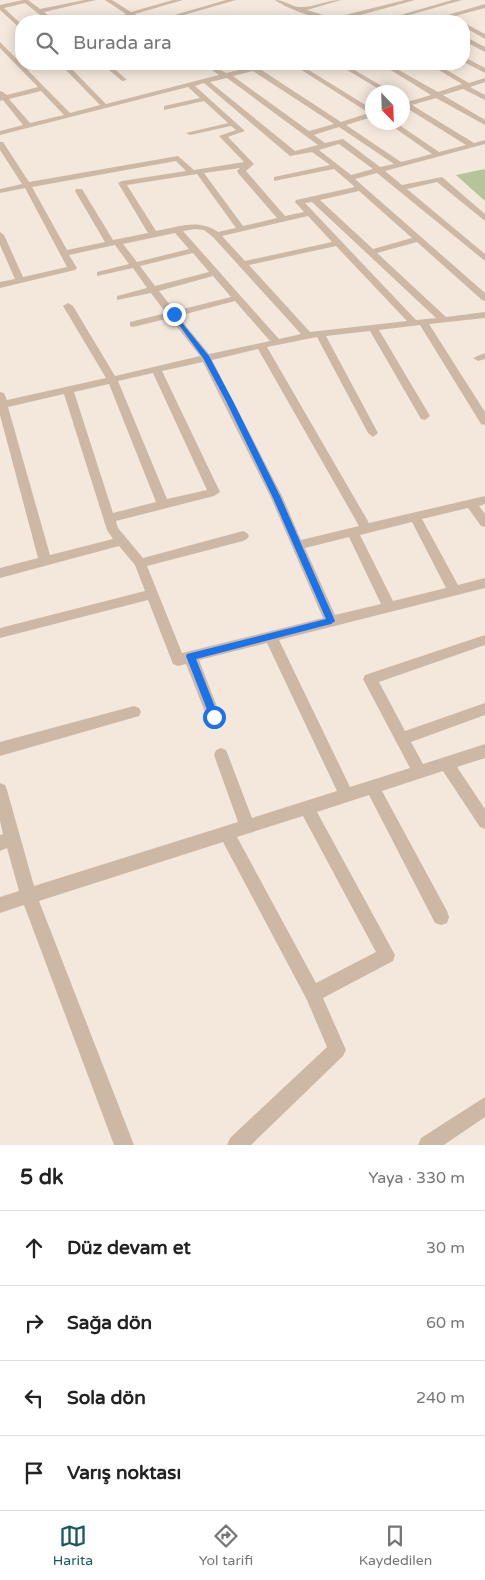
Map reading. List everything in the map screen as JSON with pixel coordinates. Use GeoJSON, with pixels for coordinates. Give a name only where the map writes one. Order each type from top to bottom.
{"type":"FeatureCollection","features":[{"type":"Feature","properties":{"kind":"street"},"geometry":{"type":"LineString","coordinates":[[39,11],[93,0]]}},
{"type":"Feature","properties":{"kind":"street"},"geometry":{"type":"LineString","coordinates":[[127,15],[180,0]]}},
{"type":"Feature","properties":{"kind":"street"},"geometry":{"type":"LineString","coordinates":[[179,15],[233,0]]}},
{"type":"Feature","properties":{"kind":"street"},"geometry":{"type":"LineString","coordinates":[[278,0],[316,15]]}},
{"type":"Feature","properties":{"kind":"street"},"geometry":{"type":"LineString","coordinates":[[300,10],[338,0]]}},
{"type":"Feature","properties":{"kind":"street"},"geometry":{"type":"LineString","coordinates":[[352,15],[412,0]]}},
{"type":"Feature","properties":{"kind":"street"},"geometry":{"type":"LineString","coordinates":[[405,15],[459,0]]}},
{"type":"Feature","properties":{"kind":"street"},"geometry":{"type":"LineString","coordinates":[[0,7],[26,1],[44,15]]}},
{"type":"Feature","properties":{"kind":"street"},"geometry":{"type":"LineString","coordinates":[[115,2],[130,14]]}},
{"type":"Feature","properties":{"kind":"street"},"geometry":{"type":"LineString","coordinates":[[452,15],[485,6]]}},
{"type":"Feature","properties":{"kind":"street"},"geometry":{"type":"LineString","coordinates":[[0,7],[15,21]]}},
{"type":"Feature","properties":{"kind":"street"},"geometry":{"type":"LineString","coordinates":[[470,28],[485,36]]}},
{"type":"Feature","properties":{"kind":"street"},"geometry":{"type":"LineString","coordinates":[[470,41],[485,50]]}},
{"type":"Feature","properties":{"kind":"street"},"geometry":{"type":"LineString","coordinates":[[0,44],[15,59]]}},
{"type":"Feature","properties":{"kind":"street"},"geometry":{"type":"LineString","coordinates":[[470,62],[485,71]]}},
{"type":"Feature","properties":{"kind":"street"},"geometry":{"type":"LineString","coordinates":[[25,70],[69,116]]}},
{"type":"Feature","properties":{"kind":"street"},"geometry":{"type":"LineString","coordinates":[[69,70],[105,106]]}},
{"type":"Feature","properties":{"kind":"street"},"geometry":{"type":"LineString","coordinates":[[115,70],[124,80]]}},
{"type":"Feature","properties":{"kind":"street"},"geometry":{"type":"LineString","coordinates":[[216,70],[323,145]]}},
{"type":"Feature","properties":{"kind":"street"},"geometry":{"type":"LineString","coordinates":[[0,133],[247,70]]}},
{"type":"Feature","properties":{"kind":"street"},"geometry":{"type":"LineString","coordinates":[[257,70],[401,165]]}},
{"type":"Feature","properties":{"kind":"street"},"geometry":{"type":"LineString","coordinates":[[304,70],[365,109]]}},
{"type":"Feature","properties":{"kind":"street"},"geometry":{"type":"LineString","coordinates":[[350,70],[376,85]]}},
{"type":"Feature","properties":{"kind":"street"},"geometry":{"type":"LineString","coordinates":[[395,70],[485,123]]}},
{"type":"Feature","properties":{"kind":"street"},"geometry":{"type":"LineString","coordinates":[[441,70],[485,98]]}},
{"type":"Feature","properties":{"kind":"street"},"geometry":{"type":"LineString","coordinates":[[410,102],[485,80]]}},
{"type":"Feature","properties":{"kind":"street"},"geometry":{"type":"LineString","coordinates":[[206,81],[293,154],[340,142],[380,170],[485,258]]}},
{"type":"Feature","properties":{"kind":"street"},"geometry":{"type":"LineString","coordinates":[[190,85],[241,131],[223,136],[250,164]]}},
{"type":"Feature","properties":{"kind":"street"},"geometry":{"type":"LineString","coordinates":[[1,96],[43,88]]}},
{"type":"Feature","properties":{"kind":"street"},"geometry":{"type":"LineString","coordinates":[[1,96],[28,126]]}},
{"type":"Feature","properties":{"kind":"street"},"geometry":{"type":"LineString","coordinates":[[167,108],[206,99]]}},
{"type":"Feature","properties":{"kind":"street"},"geometry":{"type":"LineString","coordinates":[[410,108],[472,145]]}},
{"type":"Feature","properties":{"kind":"street"},"geometry":{"type":"LineString","coordinates":[[309,134],[365,116]]}},
{"type":"Feature","properties":{"kind":"street"},"geometry":{"type":"LineString","coordinates":[[190,133],[232,124]]}},
{"type":"Feature","properties":{"kind":"street"},"geometry":{"type":"LineString","coordinates":[[401,130],[440,155]]}},
{"type":"Feature","properties":{"kind":"street"},"geometry":{"type":"LineString","coordinates":[[350,178],[485,142]]}},
{"type":"Feature","properties":{"kind":"street"},"geometry":{"type":"LineString","coordinates":[[0,144],[27,185],[72,268],[0,285]]}},
{"type":"Feature","properties":{"kind":"street"},"geometry":{"type":"LineString","coordinates":[[314,150],[350,178],[485,298]]}},
{"type":"Feature","properties":{"kind":"street"},"geometry":{"type":"LineString","coordinates":[[0,191],[178,158],[196,172],[241,229]]}},
{"type":"Feature","properties":{"kind":"street"},"geometry":{"type":"LineString","coordinates":[[154,235],[122,183],[250,164]]}},
{"type":"Feature","properties":{"kind":"street"},"geometry":{"type":"LineString","coordinates":[[250,164],[241,171],[283,219]]}},
{"type":"Feature","properties":{"kind":"street"},"geometry":{"type":"LineString","coordinates":[[277,178],[336,166]]}},
{"type":"Feature","properties":{"kind":"street"},"geometry":{"type":"LineString","coordinates":[[401,188],[439,179],[485,218]]}},
{"type":"Feature","properties":{"kind":"street"},"geometry":{"type":"LineString","coordinates":[[360,188],[299,202],[336,243],[418,322],[485,421]]}},
{"type":"Feature","properties":{"kind":"street"},"geometry":{"type":"LineString","coordinates":[[79,191],[114,243],[136,265],[206,358],[277,498],[331,621]]}},
{"type":"Feature","properties":{"kind":"street"},"geometry":{"type":"LineString","coordinates":[[314,199],[444,320]]}},
{"type":"Feature","properties":{"kind":"street"},"geometry":{"type":"LineString","coordinates":[[216,235],[309,213]]}},
{"type":"Feature","properties":{"kind":"street"},"geometry":{"type":"LineString","coordinates":[[64,253],[195,226],[207,228],[216,235],[308,335]]}},
{"type":"Feature","properties":{"kind":"street"},"geometry":{"type":"LineString","coordinates":[[177,230],[277,342]]}},
{"type":"Feature","properties":{"kind":"street"},"geometry":{"type":"LineString","coordinates":[[0,235],[20,280]]}},
{"type":"Feature","properties":{"kind":"street"},"geometry":{"type":"LineString","coordinates":[[372,252],[418,240]]}},
{"type":"Feature","properties":{"kind":"street"},"geometry":{"type":"LineString","coordinates":[[242,264],[336,243]]}},
{"type":"Feature","properties":{"kind":"street"},"geometry":{"type":"LineString","coordinates":[[100,274],[195,250]]}},
{"type":"Feature","properties":{"kind":"street"},"geometry":{"type":"LineString","coordinates":[[120,298],[215,273]]}},
{"type":"Feature","properties":{"kind":"street"},"geometry":{"type":"LineString","coordinates":[[133,324],[237,298]]}},
{"type":"Feature","properties":{"kind":"street"},"geometry":{"type":"LineString","coordinates":[[68,306],[112,379],[163,505]]}},
{"type":"Feature","properties":{"kind":"street"},"geometry":{"type":"LineString","coordinates":[[45,561],[1,401],[68,390],[308,335],[485,315]]}},
{"type":"Feature","properties":{"kind":"street"},"geometry":{"type":"LineString","coordinates":[[373,328],[425,416]]}},
{"type":"Feature","properties":{"kind":"street"},"geometry":{"type":"LineString","coordinates":[[320,334],[373,433]]}},
{"type":"Feature","properties":{"kind":"street"},"geometry":{"type":"LineString","coordinates":[[261,345],[366,528]]}},
{"type":"Feature","properties":{"kind":"street"},"geometry":{"type":"LineString","coordinates":[[109,518],[214,492],[156,370]]}},
{"type":"Feature","properties":{"kind":"street"},"geometry":{"type":"LineString","coordinates":[[68,390],[113,530],[140,563],[178,660],[485,582]]}},
{"type":"Feature","properties":{"kind":"street"},"geometry":{"type":"LineString","coordinates":[[473,401],[485,399]]}},
{"type":"Feature","properties":{"kind":"street"},"geometry":{"type":"LineString","coordinates":[[298,545],[485,500]]}},
{"type":"Feature","properties":{"kind":"street"},"geometry":{"type":"LineString","coordinates":[[471,503],[485,523]]}},
{"type":"Feature","properties":{"kind":"street"},"geometry":{"type":"LineString","coordinates":[[415,516],[454,590]]}},
{"type":"Feature","properties":{"kind":"street"},"geometry":{"type":"LineString","coordinates":[[353,532],[389,606]]}},
{"type":"Feature","properties":{"kind":"street"},"geometry":{"type":"LineString","coordinates":[[140,563],[243,536]]}},
{"type":"Feature","properties":{"kind":"street"},"geometry":{"type":"LineString","coordinates":[[0,573],[122,541]]}},
{"type":"Feature","properties":{"kind":"street"},"geometry":{"type":"LineString","coordinates":[[0,633],[152,594]]}},
{"type":"Feature","properties":{"kind":"street"},"geometry":{"type":"LineString","coordinates":[[270,636],[347,796]]}},
{"type":"Feature","properties":{"kind":"street"},"geometry":{"type":"LineString","coordinates":[[420,773],[370,679],[485,640]]}},
{"type":"Feature","properties":{"kind":"street"},"geometry":{"type":"LineString","coordinates":[[190,656],[214,717]]}},
{"type":"Feature","properties":{"kind":"street"},"geometry":{"type":"LineString","coordinates":[[402,739],[485,709]]}},
{"type":"Feature","properties":{"kind":"street"},"geometry":{"type":"LineString","coordinates":[[0,749],[134,712]]}},
{"type":"Feature","properties":{"kind":"street"},"geometry":{"type":"LineString","coordinates":[[0,905],[28,894],[308,809],[485,751]]}},
{"type":"Feature","properties":{"kind":"street"},"geometry":{"type":"LineString","coordinates":[[221,755],[248,827]]}},
{"type":"Feature","properties":{"kind":"street"},"geometry":{"type":"LineString","coordinates":[[448,764],[485,822]]}},
{"type":"Feature","properties":{"kind":"street"},"geometry":{"type":"LineString","coordinates":[[373,788],[440,917]]}},
{"type":"Feature","properties":{"kind":"street"},"geometry":{"type":"LineString","coordinates":[[0,790],[6,841],[85,1039],[124,1145]]}},
{"type":"Feature","properties":{"kind":"street"},"geometry":{"type":"LineString","coordinates":[[308,809],[387,955],[313,994]]}},
{"type":"Feature","properties":{"kind":"street"},"geometry":{"type":"LineString","coordinates":[[227,834],[313,994],[337,1050],[237,1145]]}},
{"type":"Feature","properties":{"kind":"street"},"geometry":{"type":"LineString","coordinates":[[428,1145],[485,1106]]}},
{"type":"Feature","properties":{"kind":"green space"},"geometry":{"type":"Polygon","coordinates":[[[485,169],[485,201],[456,175],[485,169]]]}},
{"type":"Feature","properties":{"kind":"route"},"geometry":{"type":"LineString","coordinates":[[174,314],[206,358],[229,401],[277,498],[331,621],[190,656],[214,717]]}}]}
